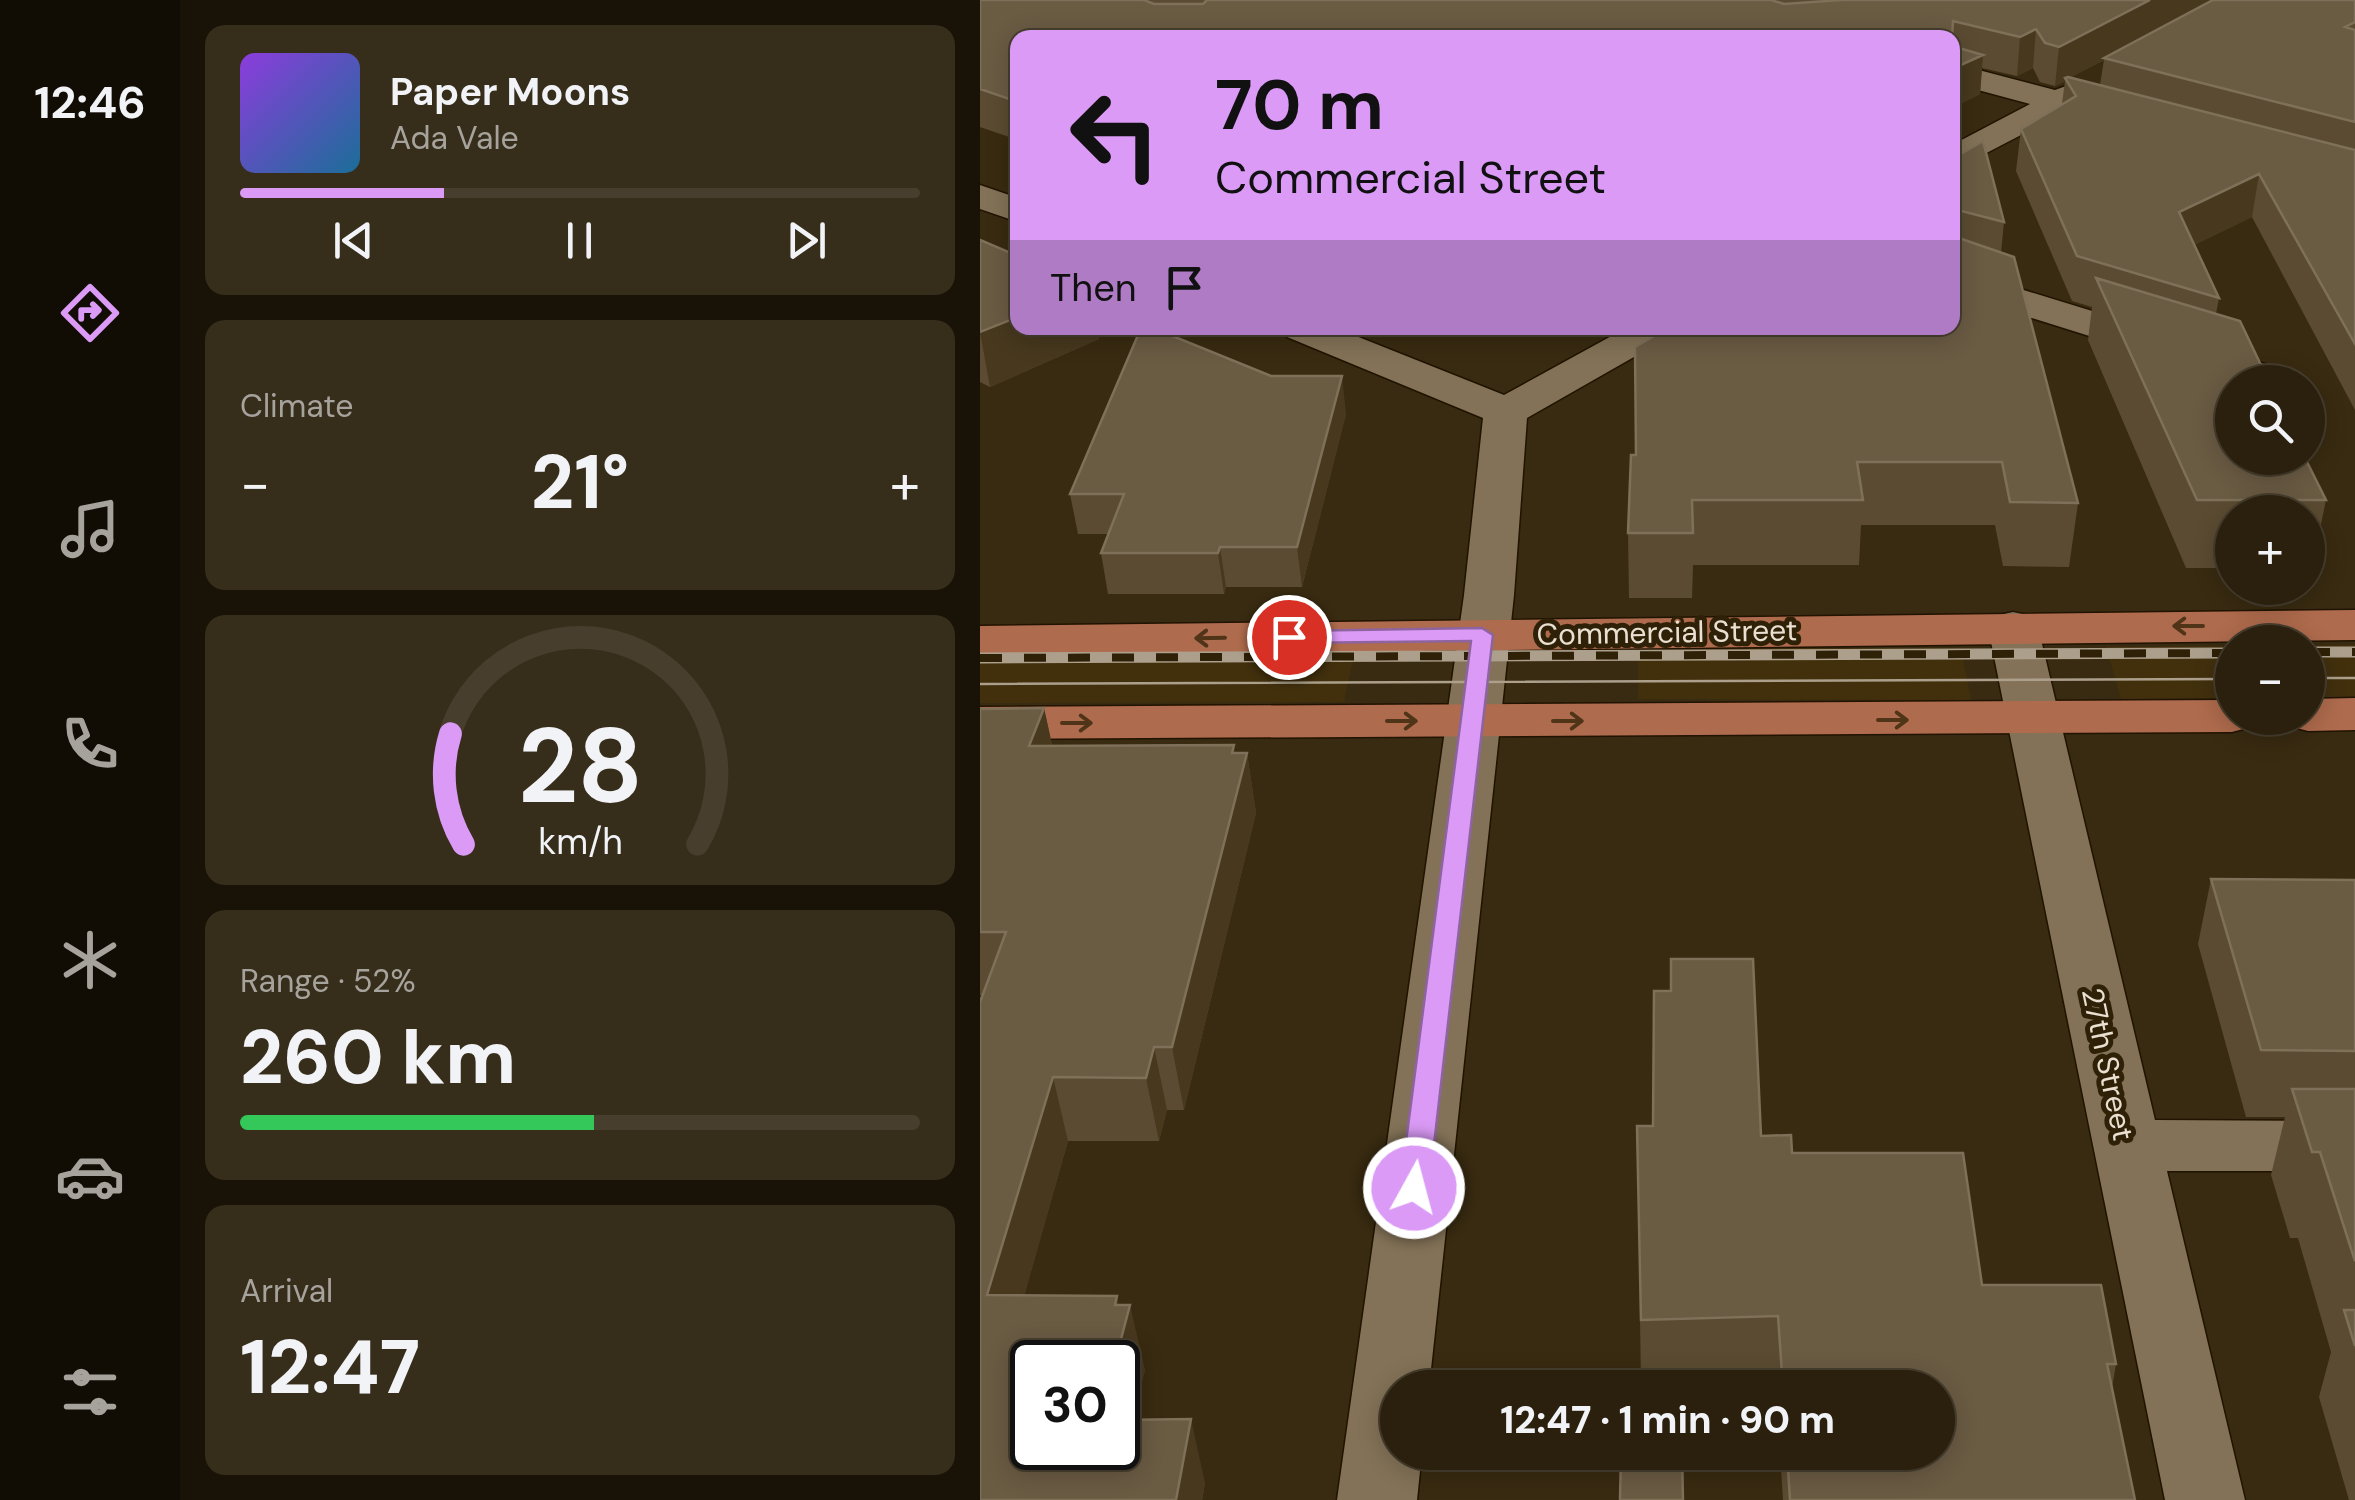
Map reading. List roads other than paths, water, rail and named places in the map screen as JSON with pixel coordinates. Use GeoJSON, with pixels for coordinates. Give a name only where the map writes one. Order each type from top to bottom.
{"type":"FeatureCollection","features":[{"type":"Feature","properties":{"kind":"main road","name":"Commercial Street"},"geometry":{"type":"LineString","coordinates":[[980,640],[1477,675],[2013,626],[2355,624]]}},
{"type":"Feature","properties":{"kind":"main road"},"geometry":{"type":"LineString","coordinates":[[980,723],[1477,675],[2032,720],[2215,716]]}},
{"type":"Feature","properties":{"kind":"main road"},"geometry":{"type":"LineString","coordinates":[[2325,715],[2355,714]]}},
{"type":"Feature","properties":{"kind":"street"},"geometry":{"type":"LineString","coordinates":[[1960,75],[2170,131]]}},
{"type":"Feature","properties":{"kind":"street"},"geometry":{"type":"LineString","coordinates":[[1960,156],[2103,79]]}},
{"type":"Feature","properties":{"kind":"street"},"geometry":{"type":"LineString","coordinates":[[980,196],[1010,209]]}},
{"type":"Feature","properties":{"kind":"street"},"geometry":{"type":"LineString","coordinates":[[1960,282],[2227,365]]}},
{"type":"Feature","properties":{"kind":"street"},"geometry":{"type":"LineString","coordinates":[[1318,335],[1506,412]]}},
{"type":"Feature","properties":{"kind":"street"},"geometry":{"type":"LineString","coordinates":[[1506,412],[1643,335]]}},
{"type":"Feature","properties":{"kind":"street"},"geometry":{"type":"LineString","coordinates":[[1377,1500],[1506,412]]}},
{"type":"Feature","properties":{"kind":"street","name":"27th Street"},"geometry":{"type":"LineString","coordinates":[[2013,626],[2205,1500]]}},
{"type":"Feature","properties":{"kind":"street"},"geometry":{"type":"LineString","coordinates":[[2126,1145],[2355,1146]]}},
{"type":"Feature","properties":{"kind":"tram line"},"geometry":{"type":"LineString","coordinates":[[2325,678],[2355,678]]}},
{"type":"Feature","properties":{"kind":"tram line"},"geometry":{"type":"LineString","coordinates":[[980,684],[2215,679]]}},
{"type":"Feature","properties":{"kind":"railway"},"geometry":{"type":"LineString","coordinates":[[2325,652],[2355,652]]}},
{"type":"Feature","properties":{"kind":"railway"},"geometry":{"type":"LineString","coordinates":[[980,658],[2215,653]]}}]}
